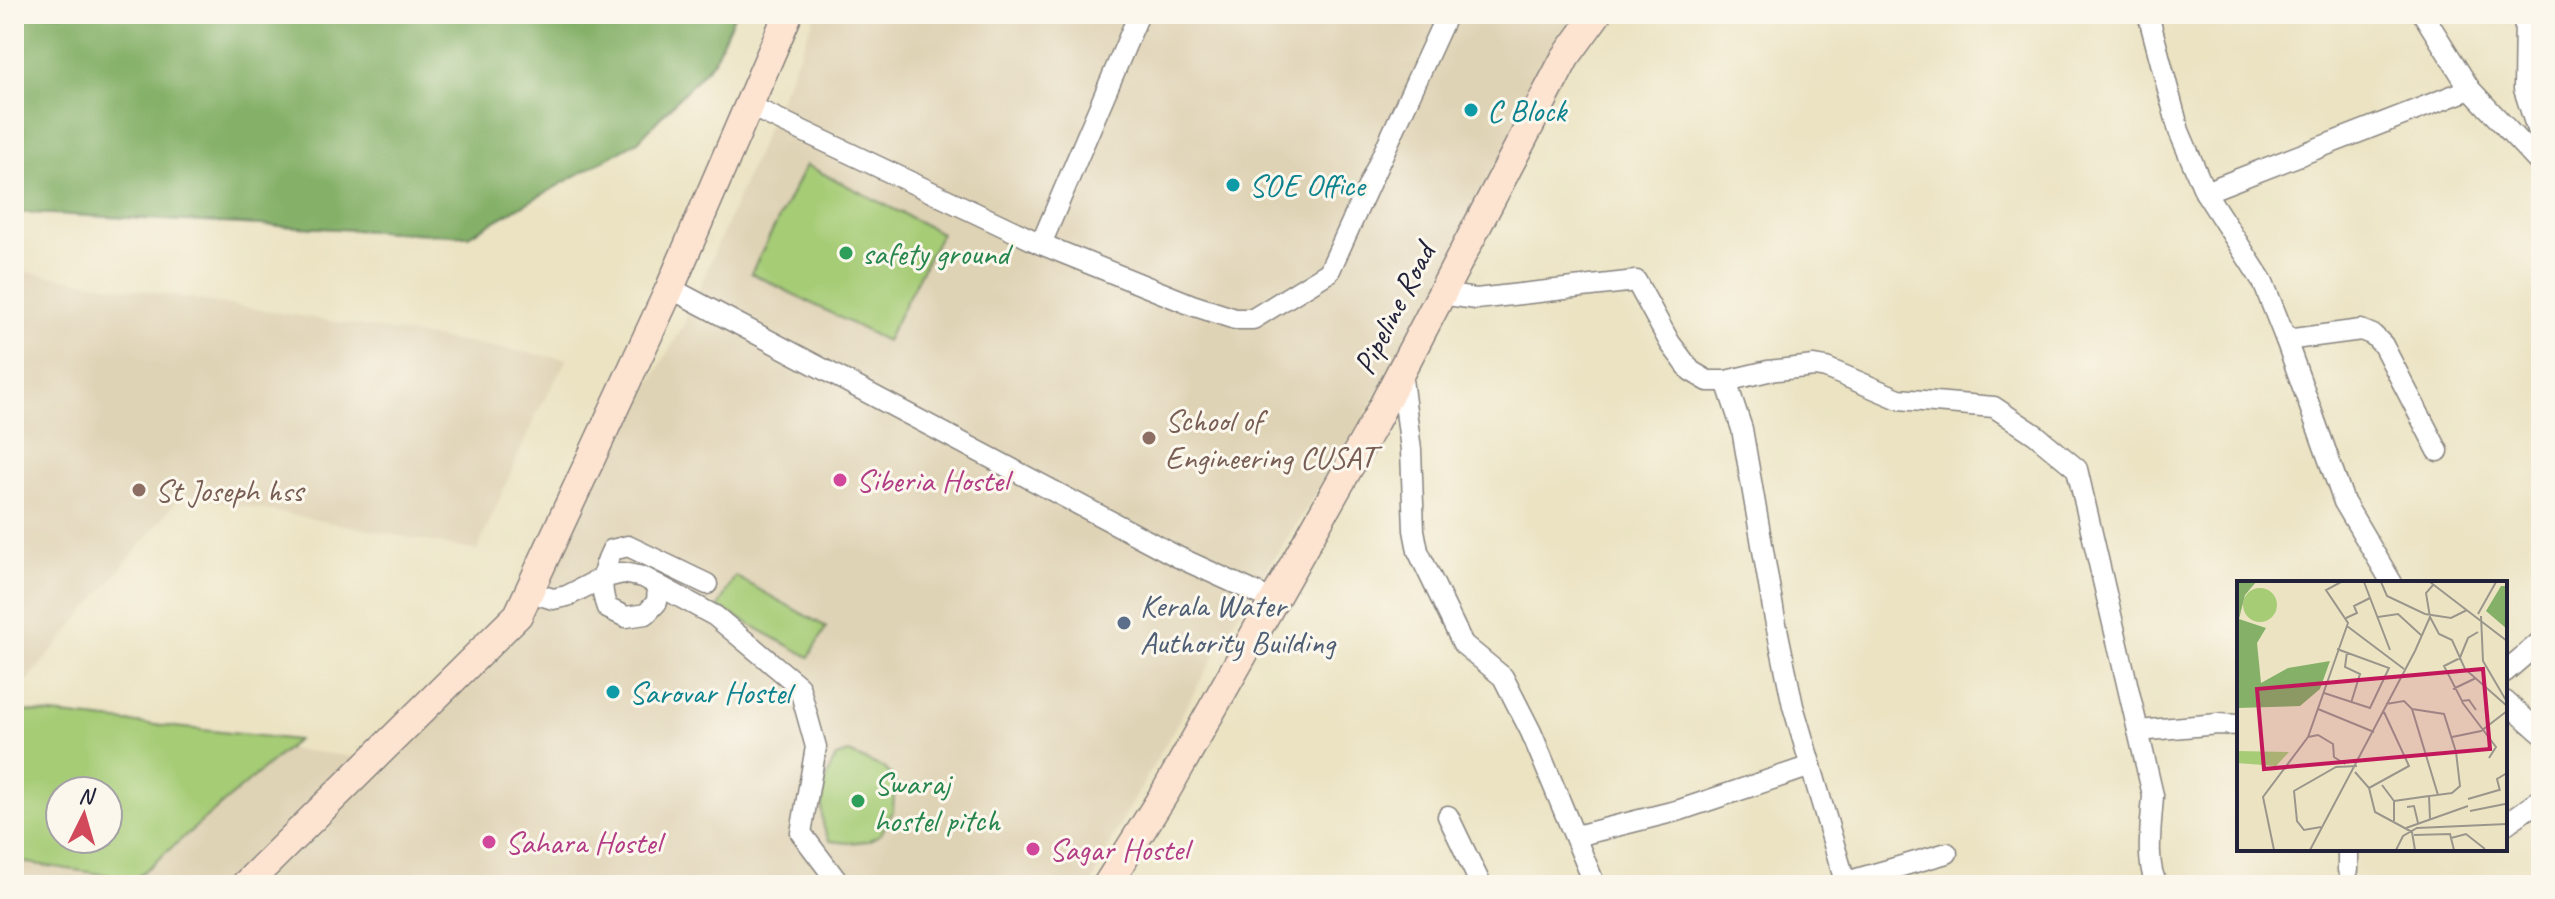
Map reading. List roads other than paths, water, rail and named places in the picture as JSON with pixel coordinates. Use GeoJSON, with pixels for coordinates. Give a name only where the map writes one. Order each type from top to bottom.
{"type":"FeatureCollection","features":[{"type":"Feature","properties":{"kind":"street"},"geometry":{"type":"LineString","coordinates":[[245,885],[518,615],[670,288],[788,14]]}},
{"type":"Feature","properties":{"kind":"street"},"geometry":{"type":"LineString","coordinates":[[1041,244],[1139,14]]}},
{"type":"Feature","properties":{"kind":"street"},"geometry":{"type":"LineString","coordinates":[[748,105],[1041,244],[1192,305],[1235,319],[1253,319],[1329,272],[1447,14]]}},
{"type":"Feature","properties":{"kind":"street","name":"Pipeline Road"},"geometry":{"type":"LineString","coordinates":[[1107,885],[1166,791],[1375,421],[1565,58],[1597,14]]}},
{"type":"Feature","properties":{"kind":"street"},"geometry":{"type":"LineString","coordinates":[[2148,14],[2179,131],[2205,192],[2263,282],[2344,502],[2391,581]]}},
{"type":"Feature","properties":{"kind":"street"},"geometry":{"type":"LineString","coordinates":[[2423,14],[2470,89],[2541,165]]}},
{"type":"Feature","properties":{"kind":"street"},"geometry":{"type":"LineString","coordinates":[[2525,14],[2524,89],[2541,142]]}},
{"type":"Feature","properties":{"kind":"street"},"geometry":{"type":"LineString","coordinates":[[2205,192],[2470,89]]}},
{"type":"Feature","properties":{"kind":"street"},"geometry":{"type":"LineString","coordinates":[[1440,294],[1476,299],[1636,281],[1670,343],[1691,371],[1708,381],[1814,366],[1826,368],[1899,399],[1994,407],[2036,435],[2077,469],[2153,795],[2150,846],[2153,878],[2158,885]]}},
{"type":"Feature","properties":{"kind":"street"},"geometry":{"type":"LineString","coordinates":[[670,288],[1178,557],[1272,600]]}},
{"type":"Feature","properties":{"kind":"street"},"geometry":{"type":"LineString","coordinates":[[2286,340],[2361,330],[2373,335],[2383,345],[2438,451]]}},
{"type":"Feature","properties":{"kind":"street"},"geometry":{"type":"LineString","coordinates":[[1401,371],[1411,450],[1414,530],[1418,551],[1463,644],[1503,677],[1531,732],[1595,885]]}},
{"type":"Feature","properties":{"kind":"street"},"geometry":{"type":"LineString","coordinates":[[1736,379],[1742,429],[1793,706],[1846,884],[1947,853]]}},
{"type":"Feature","properties":{"kind":"street"},"geometry":{"type":"LineString","coordinates":[[658,585],[657,602],[646,614],[626,617],[607,608],[601,591],[602,578],[604,565],[612,550],[628,546],[707,584]]}},
{"type":"Feature","properties":{"kind":"street"},"geometry":{"type":"LineString","coordinates":[[530,592],[553,599],[567,596],[602,578],[623,573],[643,577],[715,616],[799,686],[816,747],[801,833],[840,885]]}},
{"type":"Feature","properties":{"kind":"street"},"geometry":{"type":"LineString","coordinates":[[2507,670],[2541,641]]}},
{"type":"Feature","properties":{"kind":"street"},"geometry":{"type":"LineString","coordinates":[[2507,703],[2541,733]]}},
{"type":"Feature","properties":{"kind":"street"},"geometry":{"type":"LineString","coordinates":[[2138,731],[2237,725]]}},
{"type":"Feature","properties":{"kind":"street"},"geometry":{"type":"LineString","coordinates":[[1576,836],[1680,810],[1811,766]]}},
{"type":"Feature","properties":{"kind":"street"},"geometry":{"type":"LineString","coordinates":[[2507,823],[2541,799]]}},
{"type":"Feature","properties":{"kind":"street"},"geometry":{"type":"LineString","coordinates":[[1448,816],[1481,885]]}},
{"type":"Feature","properties":{"kind":"street"},"geometry":{"type":"LineString","coordinates":[[2348,851],[2348,870]]}},
{"type":"Feature","properties":{"kind":"place","name":"C Block"},"geometry":{"type":"Point","coordinates":[1471,110]}},
{"type":"Feature","properties":{"kind":"place","name":"SOE Office"},"geometry":{"type":"Point","coordinates":[1233,185]}},
{"type":"Feature","properties":{"kind":"place","name":"safety ground"},"geometry":{"type":"Point","coordinates":[846,253]}},
{"type":"Feature","properties":{"kind":"place","name":"School of Engineering CUSAT"},"geometry":{"type":"Point","coordinates":[1149,438]}},
{"type":"Feature","properties":{"kind":"place","name":"Siberia Hostel"},"geometry":{"type":"Point","coordinates":[840,480]}},
{"type":"Feature","properties":{"kind":"place","name":"St Joseph hss"},"geometry":{"type":"Point","coordinates":[139,490]}},
{"type":"Feature","properties":{"kind":"place","name":"Kerala Water Authority Building"},"geometry":{"type":"Point","coordinates":[1124,623]}},
{"type":"Feature","properties":{"kind":"place","name":"Sarovar Hostel"},"geometry":{"type":"Point","coordinates":[613,692]}},
{"type":"Feature","properties":{"kind":"place","name":"Swaraj hostel pitch"},"geometry":{"type":"Point","coordinates":[858,801]}},
{"type":"Feature","properties":{"kind":"place","name":"Sahara Hostel"},"geometry":{"type":"Point","coordinates":[489,842]}},
{"type":"Feature","properties":{"kind":"place","name":"Sagar Hostel"},"geometry":{"type":"Point","coordinates":[1033,849]}}]}
